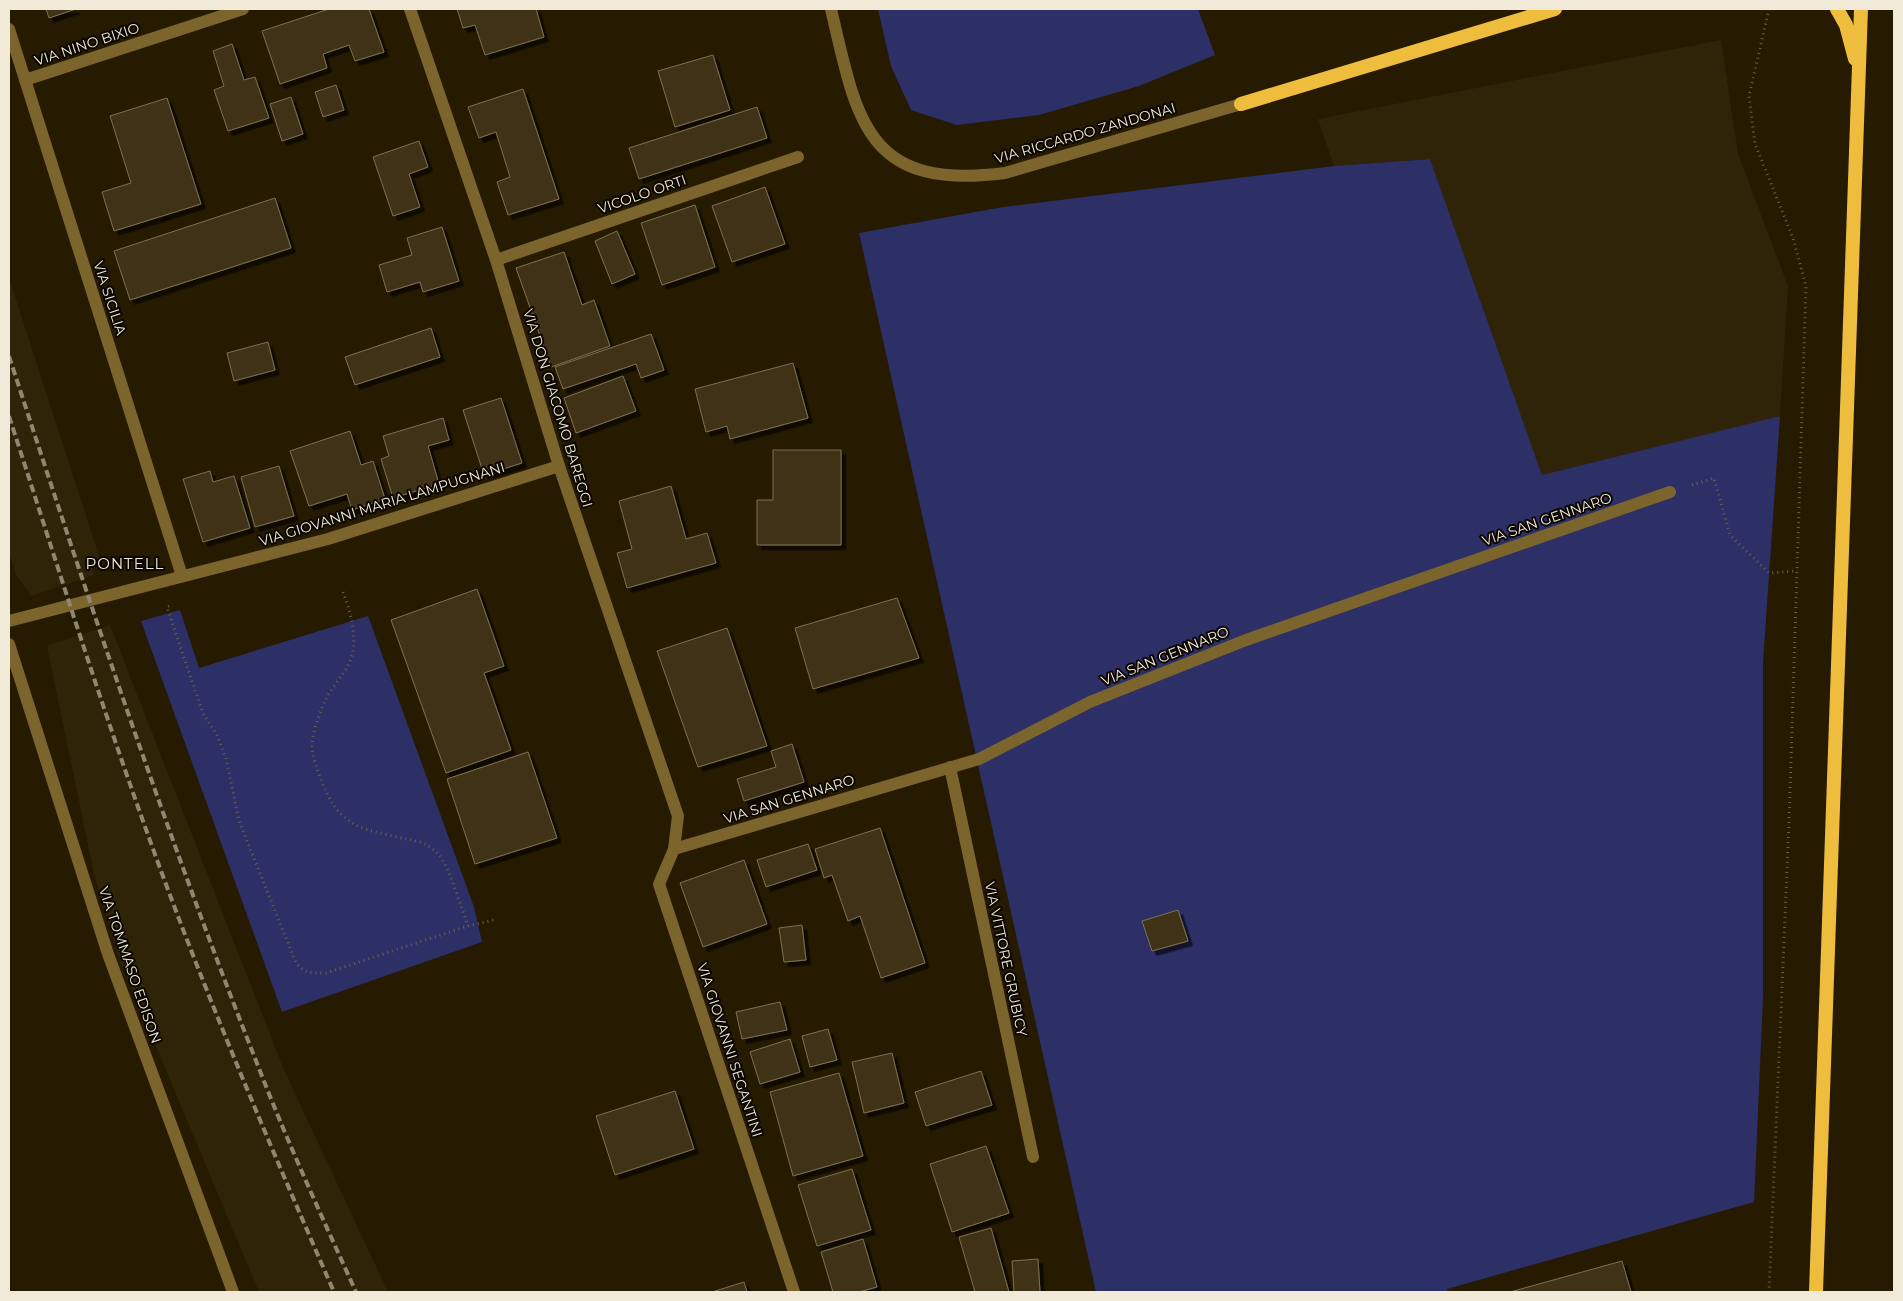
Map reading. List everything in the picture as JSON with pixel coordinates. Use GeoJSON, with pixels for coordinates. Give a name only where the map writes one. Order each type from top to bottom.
{"type":"FeatureCollection","features":[{"type":"Feature","properties":{"kind":"highway"},"geometry":{"type":"LineString","coordinates":[[1241,104],[1555,9]]}},
{"type":"Feature","properties":{"kind":"highway"},"geometry":{"type":"LineString","coordinates":[[1837,9],[1846,25],[1859,76]]}},
{"type":"Feature","properties":{"kind":"highway"},"geometry":{"type":"LineString","coordinates":[[1816,1292],[1861,9]]}},
{"type":"Feature","properties":{"kind":"street","name":"VIA NINO BIXIO"},"geometry":{"type":"LineString","coordinates":[[25,80],[243,9]]}},
{"type":"Feature","properties":{"kind":"street","name":"VIA DON GIACOMO BAREGGI"},"geometry":{"type":"LineString","coordinates":[[410,9],[496,260],[559,466],[678,816]]}},
{"type":"Feature","properties":{"kind":"street","name":"VIA RICCARDO ZANDONAI"},"geometry":{"type":"LineString","coordinates":[[831,9],[849,84],[857,109],[871,135],[885,151],[903,164],[923,171],[949,176],[974,177],[1004,173],[1241,104]]}},
{"type":"Feature","properties":{"kind":"street","name":"VIA SICILIA"},"geometry":{"type":"LineString","coordinates":[[9,29],[182,576]]}},
{"type":"Feature","properties":{"kind":"street","name":"VICOLO ORTI"},"geometry":{"type":"LineString","coordinates":[[496,260],[798,158]]}},
{"type":"Feature","properties":{"kind":"street","name":"VIA GIOVANNI MARIA LAMPUGNANI"},"geometry":{"type":"LineString","coordinates":[[9,621],[328,539],[559,466]]}},
{"type":"Feature","properties":{"kind":"street","name":"VIA SAN GENNARO"},"geometry":{"type":"LineString","coordinates":[[674,849],[979,759],[1090,702],[1246,640],[1670,492]]}},
{"type":"Feature","properties":{"kind":"street","name":"VIA TOMMASO EDISON"},"geometry":{"type":"LineString","coordinates":[[9,644],[108,954],[233,1292]]}},
{"type":"Feature","properties":{"kind":"street","name":"VIA VITTORE GRUBICY"},"geometry":{"type":"LineString","coordinates":[[950,767],[1032,1157]]}},
{"type":"Feature","properties":{"kind":"street","name":"VIA GIOVANNI SEGANTINI"},"geometry":{"type":"LineString","coordinates":[[678,816],[674,849],[659,884],[794,1292]]}},
{"type":"Feature","properties":{"kind":"path"},"geometry":{"type":"LineString","coordinates":[[1769,9],[1748,96],[1755,144],[1793,238],[1806,286],[1789,824],[1769,1292]]}},
{"type":"Feature","properties":{"kind":"path"},"geometry":{"type":"LineString","coordinates":[[1670,492],[1714,478],[1730,535],[1769,573],[1796,571]]}},
{"type":"Feature","properties":{"kind":"path"},"geometry":{"type":"LineString","coordinates":[[343,592],[353,621],[354,641],[352,654],[325,700],[312,746],[315,763],[327,796],[338,811],[361,827],[423,843],[440,856],[468,926]]}},
{"type":"Feature","properties":{"kind":"path"},"geometry":{"type":"LineString","coordinates":[[176,604],[167,607],[204,715],[217,736],[226,758],[239,821],[296,963],[302,970],[309,973],[326,973],[468,926],[494,920]]}},
{"type":"Feature","properties":{"kind":"shaded area"},"geometry":{"type":"Polygon","coordinates":[[[878,9],[1198,9],[1215,55],[1139,86],[1039,115],[957,125],[911,110],[891,66],[878,9]]]}},
{"type":"Feature","properties":{"kind":"shaded area"},"geometry":{"type":"Polygon","coordinates":[[[1721,40],[1738,154],[1788,286],[1780,416],[1542,475],[1430,159],[1334,166],[1318,119],[1721,40]]]}},
{"type":"Feature","properties":{"kind":"shaded area"},"geometry":{"type":"Polygon","coordinates":[[[1430,159],[1542,475],[1780,416],[1763,662],[1763,998],[1754,1202],[1447,1289],[1448,1292],[1096,1292],[859,233],[1003,207],[1334,166],[1430,159]]]}},
{"type":"Feature","properties":{"kind":"shaded area"},"geometry":{"type":"Polygon","coordinates":[[[9,278],[100,559],[90,563],[94,575],[31,596],[16,574],[9,552],[9,278]]]}},
{"type":"Feature","properties":{"kind":"shaded area"},"geometry":{"type":"Polygon","coordinates":[[[180,610],[199,668],[368,616],[474,907],[482,942],[282,1012],[141,621],[180,610]]]}},
{"type":"Feature","properties":{"kind":"shaded area"},"geometry":{"type":"Polygon","coordinates":[[[110,625],[284,1070],[388,1292],[259,1292],[119,958],[94,874],[47,646],[110,625]]]}},
{"type":"Feature","properties":{"kind":"building"},"geometry":{"type":"Polygon","coordinates":[[[46,9],[76,9],[49,18],[46,9]]]}},
{"type":"Feature","properties":{"kind":"building"},"geometry":{"type":"Polygon","coordinates":[[[329,9],[369,9],[384,52],[355,61],[349,45],[323,54],[327,68],[280,84],[262,31],[329,9]]]}},
{"type":"Feature","properties":{"kind":"building"},"geometry":{"type":"Polygon","coordinates":[[[457,9],[536,9],[544,37],[485,55],[475,25],[463,28],[457,9]]]}},
{"type":"Feature","properties":{"kind":"building"},"geometry":{"type":"Polygon","coordinates":[[[232,44],[244,80],[255,77],[269,118],[228,131],[214,90],[224,86],[213,51],[232,44]]]}},
{"type":"Feature","properties":{"kind":"building"},"geometry":{"type":"Polygon","coordinates":[[[713,55],[730,110],[675,127],[658,71],[713,55]]]}},
{"type":"Feature","properties":{"kind":"building"},"geometry":{"type":"Polygon","coordinates":[[[336,85],[344,110],[323,117],[315,92],[336,85]]]}},
{"type":"Feature","properties":{"kind":"building"},"geometry":{"type":"Polygon","coordinates":[[[523,89],[559,199],[508,215],[497,182],[510,177],[496,132],[479,138],[468,107],[523,89]]]}},
{"type":"Feature","properties":{"kind":"building"},"geometry":{"type":"Polygon","coordinates":[[[291,97],[303,134],[282,141],[270,104],[291,97]]]}},
{"type":"Feature","properties":{"kind":"building"},"geometry":{"type":"Polygon","coordinates":[[[167,98],[201,204],[114,231],[102,192],[131,183],[110,116],[167,98]]]}},
{"type":"Feature","properties":{"kind":"building"},"geometry":{"type":"Polygon","coordinates":[[[757,107],[767,138],[639,179],[629,148],[757,107]]]}},
{"type":"Feature","properties":{"kind":"building"},"geometry":{"type":"Polygon","coordinates":[[[419,141],[428,167],[409,174],[420,207],[393,216],[373,157],[419,141]]]}},
{"type":"Feature","properties":{"kind":"building"},"geometry":{"type":"Polygon","coordinates":[[[765,187],[785,244],[732,262],[712,206],[765,187]]]}},
{"type":"Feature","properties":{"kind":"building"},"geometry":{"type":"Polygon","coordinates":[[[275,198],[291,248],[130,300],[114,251],[275,198]]]}},
{"type":"Feature","properties":{"kind":"building"},"geometry":{"type":"Polygon","coordinates":[[[695,205],[715,267],[662,285],[641,223],[695,205]]]}},
{"type":"Feature","properties":{"kind":"building"},"geometry":{"type":"Polygon","coordinates":[[[442,227],[459,281],[423,292],[420,282],[387,292],[379,265],[412,255],[407,238],[442,227]]]}},
{"type":"Feature","properties":{"kind":"building"},"geometry":{"type":"Polygon","coordinates":[[[617,231],[635,274],[612,284],[595,241],[617,231]]]}},
{"type":"Feature","properties":{"kind":"building"},"geometry":{"type":"Polygon","coordinates":[[[564,252],[582,305],[594,300],[610,346],[551,367],[516,268],[564,252]]]}},
{"type":"Feature","properties":{"kind":"building"},"geometry":{"type":"Polygon","coordinates":[[[431,328],[440,357],[355,385],[345,357],[431,328]]]}},
{"type":"Feature","properties":{"kind":"building"},"geometry":{"type":"Polygon","coordinates":[[[651,334],[664,370],[641,378],[636,364],[563,389],[555,367],[651,334]]]}},
{"type":"Feature","properties":{"kind":"building"},"geometry":{"type":"Polygon","coordinates":[[[268,342],[275,370],[234,381],[227,353],[268,342]]]}},
{"type":"Feature","properties":{"kind":"building"},"geometry":{"type":"Polygon","coordinates":[[[793,363],[808,418],[730,439],[727,426],[706,432],[695,389],[793,363]]]}},
{"type":"Feature","properties":{"kind":"building"},"geometry":{"type":"Polygon","coordinates":[[[623,376],[636,411],[576,433],[564,398],[623,376]]]}},
{"type":"Feature","properties":{"kind":"building"},"geometry":{"type":"Polygon","coordinates":[[[501,398],[522,463],[484,475],[463,410],[501,398]]]}},
{"type":"Feature","properties":{"kind":"building"},"geometry":{"type":"Polygon","coordinates":[[[443,418],[449,440],[428,446],[439,484],[393,498],[381,459],[389,456],[383,436],[443,418]]]}},
{"type":"Feature","properties":{"kind":"building"},"geometry":{"type":"Polygon","coordinates":[[[350,431],[361,465],[373,461],[385,499],[352,510],[347,494],[309,506],[290,451],[350,431]]]}},
{"type":"Feature","properties":{"kind":"building"},"geometry":{"type":"Polygon","coordinates":[[[773,450],[841,450],[841,545],[757,545],[757,500],[773,500],[773,450]]]}},
{"type":"Feature","properties":{"kind":"building"},"geometry":{"type":"Polygon","coordinates":[[[279,466],[294,516],[255,527],[241,477],[279,466]]]}},
{"type":"Feature","properties":{"kind":"building"},"geometry":{"type":"Polygon","coordinates":[[[210,471],[213,482],[234,476],[250,528],[203,542],[183,479],[210,471]]]}},
{"type":"Feature","properties":{"kind":"building"},"geometry":{"type":"Polygon","coordinates":[[[671,486],[686,539],[707,533],[716,563],[627,588],[617,553],[632,549],[619,501],[671,486]]]}},
{"type":"Feature","properties":{"kind":"building"},"geometry":{"type":"Polygon","coordinates":[[[477,589],[504,666],[484,673],[511,750],[446,773],[391,620],[477,589]]]}},
{"type":"Feature","properties":{"kind":"building"},"geometry":{"type":"Polygon","coordinates":[[[897,598],[919,658],[813,689],[795,628],[897,598]]]}},
{"type":"Feature","properties":{"kind":"building"},"geometry":{"type":"Polygon","coordinates":[[[727,628],[767,746],[698,767],[657,651],[727,628]]]}},
{"type":"Feature","properties":{"kind":"building"},"geometry":{"type":"Polygon","coordinates":[[[792,744],[804,782],[744,801],[737,779],[776,767],[771,751],[792,744]]]}},
{"type":"Feature","properties":{"kind":"building"},"geometry":{"type":"Polygon","coordinates":[[[528,752],[557,838],[475,864],[447,779],[528,752]]]}},
{"type":"Feature","properties":{"kind":"building"},"geometry":{"type":"Polygon","coordinates":[[[880,828],[925,963],[881,978],[860,916],[848,921],[832,875],[824,878],[815,849],[880,828]]]}},
{"type":"Feature","properties":{"kind":"building"},"geometry":{"type":"Polygon","coordinates":[[[808,844],[817,870],[766,887],[757,860],[808,844]]]}},
{"type":"Feature","properties":{"kind":"building"},"geometry":{"type":"Polygon","coordinates":[[[744,860],[767,924],[703,947],[680,883],[744,860]]]}},
{"type":"Feature","properties":{"kind":"building"},"geometry":{"type":"Polygon","coordinates":[[[1178,910],[1188,941],[1152,951],[1142,921],[1178,910]]]}},
{"type":"Feature","properties":{"kind":"building"},"geometry":{"type":"Polygon","coordinates":[[[802,925],[806,960],[784,962],[779,928],[802,925]]]}},
{"type":"Feature","properties":{"kind":"building"},"geometry":{"type":"Polygon","coordinates":[[[780,1002],[787,1030],[742,1039],[736,1012],[780,1002]]]}},
{"type":"Feature","properties":{"kind":"building"},"geometry":{"type":"Polygon","coordinates":[[[828,1029],[837,1060],[810,1067],[802,1036],[828,1029]]]}},
{"type":"Feature","properties":{"kind":"building"},"geometry":{"type":"Polygon","coordinates":[[[790,1039],[800,1072],[760,1084],[750,1052],[790,1039]]]}},
{"type":"Feature","properties":{"kind":"building"},"geometry":{"type":"Polygon","coordinates":[[[892,1053],[904,1103],[864,1113],[852,1062],[892,1053]]]}},
{"type":"Feature","properties":{"kind":"building"},"geometry":{"type":"Polygon","coordinates":[[[981,1071],[992,1105],[926,1126],[915,1092],[981,1071]]]}},
{"type":"Feature","properties":{"kind":"building"},"geometry":{"type":"Polygon","coordinates":[[[839,1073],[863,1156],[793,1176],[770,1092],[839,1073]]]}},
{"type":"Feature","properties":{"kind":"building"},"geometry":{"type":"Polygon","coordinates":[[[675,1091],[694,1149],[615,1175],[596,1116],[675,1091]]]}},
{"type":"Feature","properties":{"kind":"building"},"geometry":{"type":"Polygon","coordinates":[[[986,1146],[1009,1213],[952,1232],[930,1164],[986,1146]]]}},
{"type":"Feature","properties":{"kind":"building"},"geometry":{"type":"Polygon","coordinates":[[[852,1169],[871,1230],[817,1246],[798,1185],[852,1169]]]}},
{"type":"Feature","properties":{"kind":"building"},"geometry":{"type":"Polygon","coordinates":[[[991,1228],[1009,1292],[975,1292],[959,1237],[991,1228]]]}},
{"type":"Feature","properties":{"kind":"building"},"geometry":{"type":"Polygon","coordinates":[[[863,1239],[877,1287],[859,1292],[833,1292],[821,1252],[863,1239]]]}},
{"type":"Feature","properties":{"kind":"building"},"geometry":{"type":"Polygon","coordinates":[[[1038,1259],[1040,1292],[1014,1292],[1012,1261],[1038,1259]]]}},
{"type":"Feature","properties":{"kind":"building"},"geometry":{"type":"Polygon","coordinates":[[[1622,1261],[1631,1292],[1510,1292],[1622,1261]]]}},
{"type":"Feature","properties":{"kind":"building"},"geometry":{"type":"Polygon","coordinates":[[[744,1282],[747,1292],[712,1292],[744,1282]]]}},
{"type":"Feature","properties":{"kind":"railway"},"geometry":{"type":"LineString","coordinates":[[9,356],[98,626],[160,805],[271,1099],[356,1292]]}},
{"type":"Feature","properties":{"kind":"railway"},"geometry":{"type":"LineString","coordinates":[[9,416],[93,676],[160,868],[238,1068],[334,1292]]}},
{"type":"Feature","properties":{"kind":"district","name":"PONTELL"},"geometry":{"type":"Point","coordinates":[125,564]}}]}
